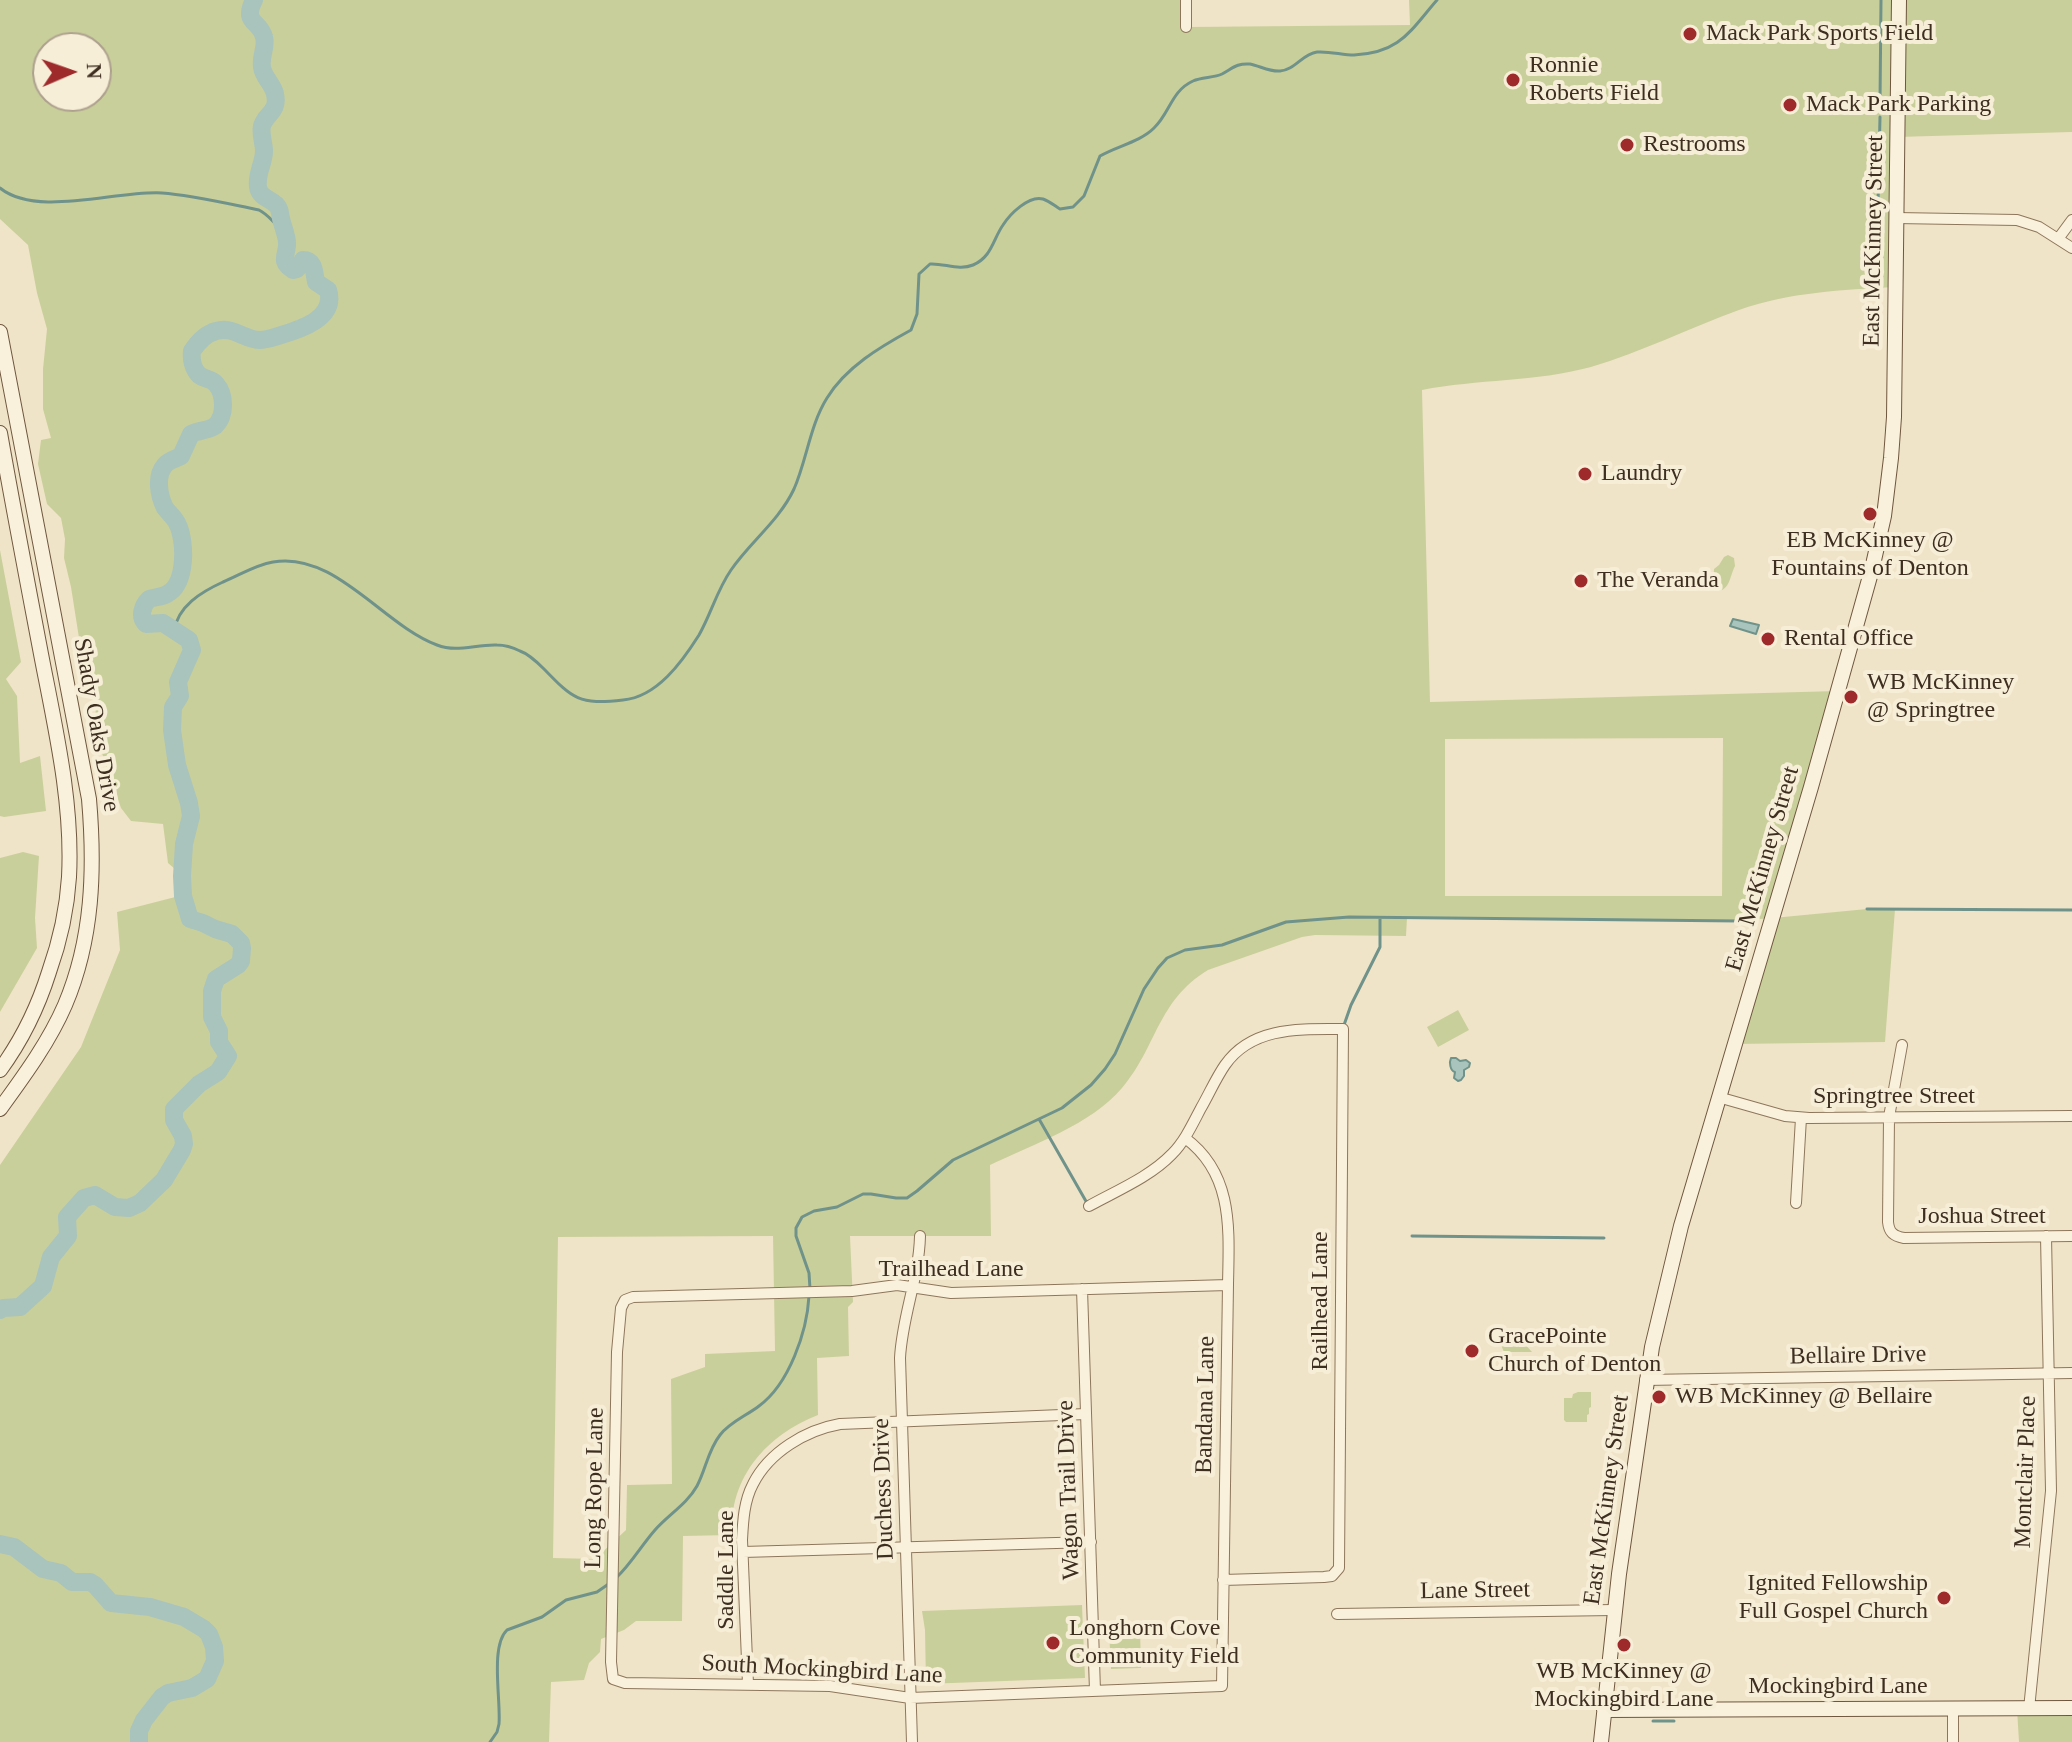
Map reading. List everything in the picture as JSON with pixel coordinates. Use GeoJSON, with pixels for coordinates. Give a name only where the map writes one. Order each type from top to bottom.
{"type":"FeatureCollection","features":[{"type":"Feature","properties":{"kind":"street"},"geometry":{"type":"LineString","coordinates":[[1186,0],[1186,27]]}},
{"type":"Feature","properties":{"kind":"street","name":"East McKinney Street"},"geometry":{"type":"LineString","coordinates":[[1601,1742],[1614,1610],[1645,1380],[1673,1255],[1827,730],[1881,534],[1893,428],[1899,0]]}},
{"type":"Feature","properties":{"kind":"street"},"geometry":{"type":"LineString","coordinates":[[1896,218],[2011,219],[2034,225],[2072,248]]}},
{"type":"Feature","properties":{"kind":"street"},"geometry":{"type":"LineString","coordinates":[[2058,239],[2072,220]]}},
{"type":"Feature","properties":{"kind":"street","name":"Shady Oaks Drive"},"geometry":{"type":"LineString","coordinates":[[0,332],[3,363],[89,799],[92,842],[90,912],[76,974],[51,1033],[0,1109]]}},
{"type":"Feature","properties":{"kind":"street","name":"Shady Oaks Drive"},"geometry":{"type":"LineString","coordinates":[[0,433],[58,743],[69,842],[69,877],[60,940],[42,995],[12,1054],[0,1070]]}},
{"type":"Feature","properties":{"kind":"street","name":"Railhead Lane"},"geometry":{"type":"LineString","coordinates":[[1185,1138],[1226,1064],[1250,1042],[1294,1029],[1343,1029],[1339,1568],[1332,1576],[1316,1578],[1223,1580]]}},
{"type":"Feature","properties":{"kind":"street"},"geometry":{"type":"LineString","coordinates":[[1889,1117],[1902,1045]]}},
{"type":"Feature","properties":{"kind":"street","name":"Springtree Street"},"geometry":{"type":"LineString","coordinates":[[1718,1097],[1801,1118],[2072,1116]]}},
{"type":"Feature","properties":{"kind":"street","name":"Joshua Street"},"geometry":{"type":"LineString","coordinates":[[1889,1117],[1888,1222],[1892,1234],[1904,1238],[2072,1236]]}},
{"type":"Feature","properties":{"kind":"street"},"geometry":{"type":"LineString","coordinates":[[1796,1203],[1801,1118]]}},
{"type":"Feature","properties":{"kind":"street"},"geometry":{"type":"LineString","coordinates":[[1089,1206],[1147,1173],[1172,1154],[1185,1138]]}},
{"type":"Feature","properties":{"kind":"street","name":"Bandana Lane"},"geometry":{"type":"LineString","coordinates":[[1185,1138],[1200,1150],[1211,1165],[1224,1195],[1229,1230],[1222,1686]]}},
{"type":"Feature","properties":{"kind":"street","name":"Duchess Drive"},"geometry":{"type":"LineString","coordinates":[[912,1742],[900,1353],[919,1262],[920,1236]]}},
{"type":"Feature","properties":{"kind":"street","name":"Montclair Place"},"geometry":{"type":"LineString","coordinates":[[2029,1709],[2051,1491],[2046,1236]]}},
{"type":"Feature","properties":{"kind":"street","name":"Trailhead Lane"},"geometry":{"type":"LineString","coordinates":[[625,1300],[633,1297],[852,1291],[891,1285],[951,1293],[1228,1285]]}},
{"type":"Feature","properties":{"kind":"street","name":"Wagon Trail Drive"},"geometry":{"type":"LineString","coordinates":[[1082,1289],[1095,1691]]}},
{"type":"Feature","properties":{"kind":"street","name":"Long Rope Lane"},"geometry":{"type":"LineString","coordinates":[[613,1679],[611,1635],[617,1352],[621,1308],[625,1300]]}},
{"type":"Feature","properties":{"kind":"street","name":"Bellaire Drive"},"geometry":{"type":"LineString","coordinates":[[1645,1380],[2072,1373]]}},
{"type":"Feature","properties":{"kind":"street","name":"Saddle Lane"},"geometry":{"type":"LineString","coordinates":[[748,1684],[742,1528],[753,1484],[780,1452],[804,1435],[827,1426],[854,1422],[1086,1414]]}},
{"type":"Feature","properties":{"kind":"street"},"geometry":{"type":"LineString","coordinates":[[743,1552],[1091,1542]]}},
{"type":"Feature","properties":{"kind":"street","name":"Lane Street"},"geometry":{"type":"LineString","coordinates":[[1337,1614],[1614,1610]]}},
{"type":"Feature","properties":{"kind":"street","name":"South Mockingbird Lane"},"geometry":{"type":"LineString","coordinates":[[613,1679],[625,1683],[830,1686],[910,1698],[1222,1686]]}},
{"type":"Feature","properties":{"kind":"street","name":"Mockingbird Lane"},"geometry":{"type":"LineString","coordinates":[[1604,1710],[2072,1708]]}},
{"type":"Feature","properties":{"kind":"street"},"geometry":{"type":"LineString","coordinates":[[1953,1709],[1953,1742]]}},
{"type":"Feature","properties":{"kind":"green space"},"geometry":{"type":"Polygon","coordinates":[[[0,0],[1186,0],[1187,27],[1410,25],[1409,0],[2072,0],[2072,132],[1897,137],[1895,287],[1777,299],[1720,317],[1629,354],[1570,372],[1422,390],[1430,702],[1838,691],[1773,918],[1895,909],[1885,1042],[1734,1044],[1771,918],[1739,921],[1407,918],[1406,936],[1302,937],[1208,970],[1178,996],[1134,1072],[1109,1101],[1078,1123],[990,1165],[991,1236],[850,1236],[853,1302],[848,1307],[849,1356],[817,1358],[818,1415],[783,1434],[755,1461],[737,1495],[732,1535],[683,1536],[682,1621],[636,1621],[624,1630],[601,1639],[600,1652],[589,1663],[584,1680],[551,1682],[549,1742],[0,1742],[0,1165],[81,1047],[120,950],[117,912],[183,895],[182,869],[175,869],[168,863],[163,824],[131,821],[121,808],[94,730],[97,696],[87,689],[64,558],[65,539],[61,518],[47,504],[38,464],[41,440],[51,438],[43,409],[47,329],[28,245],[0,219],[0,0]],[[1723,738],[1445,739],[1445,896],[1722,896],[1723,738]],[[773,1236],[558,1237],[553,1558],[595,1559],[626,1530],[627,1485],[672,1484],[671,1379],[705,1367],[705,1354],[775,1351],[773,1236]]]}},
{"type":"Feature","properties":{"kind":"green space"},"geometry":{"type":"Polygon","coordinates":[[[0,550],[21,662],[6,679],[17,696],[20,763],[40,756],[46,811],[4,817],[0,816],[0,550]]]}},
{"type":"Feature","properties":{"kind":"green space"},"geometry":{"type":"Polygon","coordinates":[[[1728,555],[1734,558],[1735,566],[1725,588],[1717,591],[1713,585],[1714,569],[1728,555]]]}},
{"type":"Feature","properties":{"kind":"green space"},"geometry":{"type":"Polygon","coordinates":[[[23,852],[39,856],[35,918],[37,948],[0,1012],[0,858],[23,852]]]}},
{"type":"Feature","properties":{"kind":"green space"},"geometry":{"type":"Polygon","coordinates":[[[1458,1010],[1469,1030],[1438,1047],[1427,1027],[1458,1010]]]}},
{"type":"Feature","properties":{"kind":"green space"},"geometry":{"type":"Polygon","coordinates":[[[1499,1333],[1515,1333],[1532,1352],[1504,1352],[1499,1344],[1499,1333]]]}},
{"type":"Feature","properties":{"kind":"green space"},"geometry":{"type":"Polygon","coordinates":[[[1578,1392],[1591,1392],[1587,1422],[1566,1422],[1564,1398],[1572,1398],[1578,1392]]]}},
{"type":"Feature","properties":{"kind":"green space"},"geometry":{"type":"Polygon","coordinates":[[[1082,1605],[1085,1678],[926,1684],[922,1611],[1082,1605]]]}},
{"type":"Feature","properties":{"kind":"green space"},"geometry":{"type":"Polygon","coordinates":[[[1140,1628],[1141,1668],[1111,1669],[1109,1630],[1140,1628]]]}},
{"type":"Feature","properties":{"kind":"green space"},"geometry":{"type":"Polygon","coordinates":[[[2072,1708],[2072,1742],[2019,1742],[2017,1709],[2072,1708]]]}},
{"type":"Feature","properties":{"kind":"water"},"geometry":{"type":"Polygon","coordinates":[[[1733,619],[1759,625],[1756,634],[1730,626],[1733,619]]]}},
{"type":"Feature","properties":{"kind":"water"},"geometry":{"type":"Polygon","coordinates":[[[1451,1058],[1470,1063],[1461,1080],[1454,1078],[1451,1058]]]}},
{"type":"Feature","properties":{"kind":"waterway"},"geometry":{"type":"LineString","coordinates":[[0,1310],[20,1307],[43,1286],[51,1257],[68,1236],[67,1217],[84,1198],[95,1195],[115,1207],[129,1208],[140,1203],[164,1180],[184,1144],[174,1120],[174,1109],[199,1084],[218,1072],[228,1056],[219,1042],[219,1031],[212,1017],[212,991],[216,979],[241,961],[241,943],[232,934],[190,919],[183,896],[184,844],[191,816],[177,765],[172,730],[173,707],[180,696],[178,682],[192,650],[189,640],[163,623],[146,624],[142,615],[149,599],[174,589],[183,561],[180,531],[165,508],[160,492],[162,470],[168,462],[181,456],[191,434],[215,426],[223,411],[219,388],[197,373],[192,351],[202,339],[216,331],[227,330],[259,340],[296,330],[321,316],[329,300],[328,290],[316,282],[310,262],[303,260],[293,270],[286,264],[287,242],[279,208],[259,192],[258,178],[264,151],[262,126],[274,109],[276,100],[262,67],[264,37],[250,14],[254,0]]}},
{"type":"Feature","properties":{"kind":"waterway"},"geometry":{"type":"LineString","coordinates":[[174,631],[185,607],[207,590],[260,565],[296,562],[338,578],[397,622],[437,645],[459,648],[500,645],[523,652],[578,698],[623,700],[647,692],[658,685],[685,656],[699,635],[731,570],[788,501],[816,419],[835,387],[864,359],[911,330],[917,314],[919,274],[930,264],[962,267],[979,262],[988,253],[1010,216],[1032,200],[1043,199],[1060,209],[1073,207],[1084,196],[1100,156],[1148,133],[1180,90],[1193,81],[1219,75],[1242,64],[1280,71],[1317,52],[1354,55],[1383,50],[1403,38],[1437,0]]}},
{"type":"Feature","properties":{"kind":"waterway"},"geometry":{"type":"LineString","coordinates":[[1880,102],[1881,0]]}},
{"type":"Feature","properties":{"kind":"waterway"},"geometry":{"type":"LineString","coordinates":[[1876,290],[1880,117]]}},
{"type":"Feature","properties":{"kind":"waterway"},"geometry":{"type":"LineString","coordinates":[[0,188],[16,197],[56,202],[144,193],[186,196],[259,210],[282,229]]}},
{"type":"Feature","properties":{"kind":"waterway"},"geometry":{"type":"LineString","coordinates":[[1867,909],[2072,910]]}},
{"type":"Feature","properties":{"kind":"waterway"},"geometry":{"type":"LineString","coordinates":[[810,1289],[809,1273],[796,1236],[796,1228],[802,1217],[814,1211],[837,1207],[863,1194],[907,1198],[953,1160],[1062,1108],[1091,1085],[1105,1069],[1115,1054],[1144,989],[1158,968],[1167,958],[1185,950],[1222,945],[1286,922],[1349,917],[1739,921]]}},
{"type":"Feature","properties":{"kind":"waterway"},"geometry":{"type":"LineString","coordinates":[[1344,1025],[1380,947],[1380,918]]}},
{"type":"Feature","properties":{"kind":"waterway"},"geometry":{"type":"LineString","coordinates":[[1039,1119],[1087,1203]]}},
{"type":"Feature","properties":{"kind":"waterway"},"geometry":{"type":"LineString","coordinates":[[1412,1236],[1604,1238]]}},
{"type":"Feature","properties":{"kind":"waterway"},"geometry":{"type":"LineString","coordinates":[[616,1578],[655,1530],[693,1492],[724,1430],[759,1406],[779,1385],[800,1341],[809,1296]]}},
{"type":"Feature","properties":{"kind":"waterway"},"geometry":{"type":"LineString","coordinates":[[0,1544],[14,1547],[43,1569],[61,1573],[72,1582],[90,1582],[111,1603],[150,1607],[184,1617],[209,1634],[215,1661],[207,1679],[192,1688],[162,1697],[144,1720],[139,1731],[139,1742]]}},
{"type":"Feature","properties":{"kind":"waterway"},"geometry":{"type":"LineString","coordinates":[[490,1742],[499,1724],[499,1648],[507,1630],[542,1617],[566,1600],[597,1592],[610,1583]]}},
{"type":"Feature","properties":{"kind":"waterway"},"geometry":{"type":"LineString","coordinates":[[1653,1721],[1674,1721]]}},
{"type":"Feature","properties":{"kind":"place","name":"Mack Park Sports Field"},"geometry":{"type":"Point","coordinates":[1690,34]}},
{"type":"Feature","properties":{"kind":"place","name":"Ronnie Roberts Field"},"geometry":{"type":"Point","coordinates":[1513,80]}},
{"type":"Feature","properties":{"kind":"place","name":"Mack Park Parking"},"geometry":{"type":"Point","coordinates":[1790,105]}},
{"type":"Feature","properties":{"kind":"place","name":"Restrooms"},"geometry":{"type":"Point","coordinates":[1627,145]}},
{"type":"Feature","properties":{"kind":"place","name":"Laundry"},"geometry":{"type":"Point","coordinates":[1585,474]}},
{"type":"Feature","properties":{"kind":"place","name":"EB McKinney @ Fountains of Denton"},"geometry":{"type":"Point","coordinates":[1870,514]}},
{"type":"Feature","properties":{"kind":"place","name":"The Veranda"},"geometry":{"type":"Point","coordinates":[1581,581]}},
{"type":"Feature","properties":{"kind":"place","name":"Rental Office"},"geometry":{"type":"Point","coordinates":[1768,639]}},
{"type":"Feature","properties":{"kind":"place","name":"WB McKinney @ Springtree"},"geometry":{"type":"Point","coordinates":[1851,697]}},
{"type":"Feature","properties":{"kind":"place","name":"GracePointe Church of Denton"},"geometry":{"type":"Point","coordinates":[1472,1351]}},
{"type":"Feature","properties":{"kind":"place","name":"WB McKinney @ Bellaire"},"geometry":{"type":"Point","coordinates":[1659,1397]}},
{"type":"Feature","properties":{"kind":"place","name":"Ignited Fellowship Full Gospel Church"},"geometry":{"type":"Point","coordinates":[1944,1598]}},
{"type":"Feature","properties":{"kind":"place","name":"Longhorn Cove Community Field"},"geometry":{"type":"Point","coordinates":[1053,1643]}},
{"type":"Feature","properties":{"kind":"place","name":"WB McKinney @ Mockingbird Lane"},"geometry":{"type":"Point","coordinates":[1624,1645]}}]}
